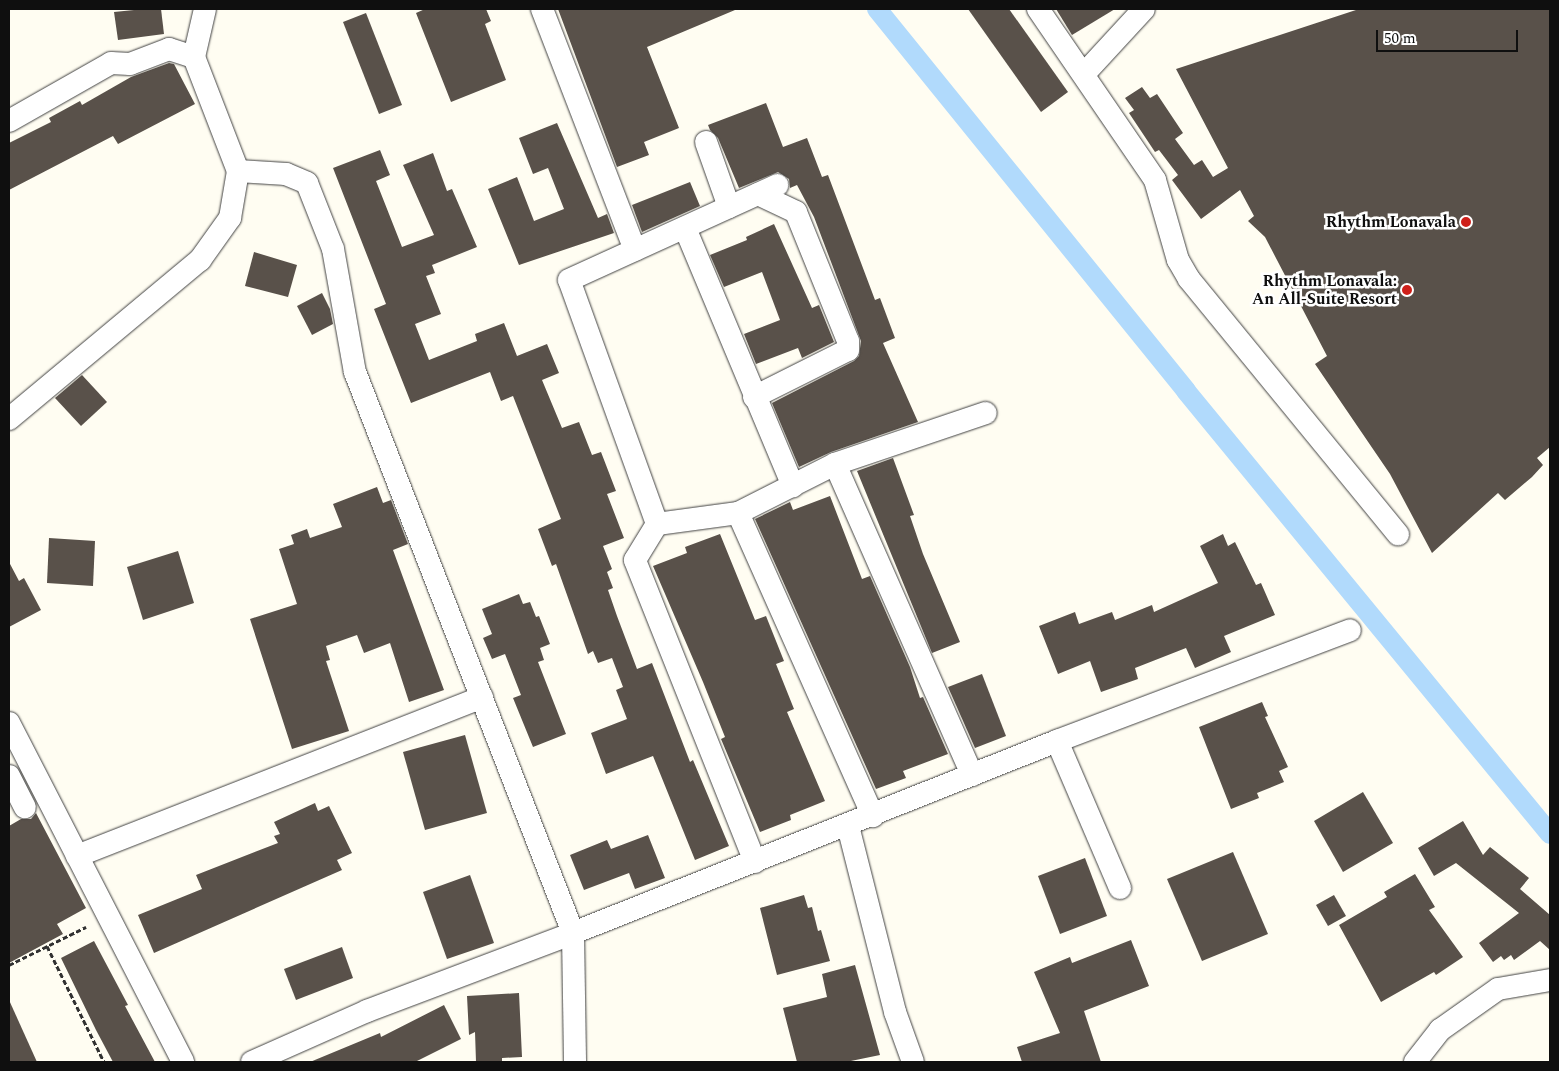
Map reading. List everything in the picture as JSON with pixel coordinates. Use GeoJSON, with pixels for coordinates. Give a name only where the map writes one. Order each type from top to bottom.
{"type":"FeatureCollection","features":[{"type":"Feature","properties":{"kind":"street"},"geometry":{"type":"LineString","coordinates":[[9,419],[200,260],[230,218],[238,171],[194,57],[205,9]]}},
{"type":"Feature","properties":{"kind":"street"},"geometry":{"type":"LineString","coordinates":[[542,9],[635,250]]}},
{"type":"Feature","properties":{"kind":"street"},"geometry":{"type":"LineString","coordinates":[[1038,9],[1155,180],[1178,260],[1189,279],[1398,534]]}},
{"type":"Feature","properties":{"kind":"street"},"geometry":{"type":"LineString","coordinates":[[1084,74],[1144,9]]}},
{"type":"Feature","properties":{"kind":"street"},"geometry":{"type":"LineString","coordinates":[[9,121],[112,63],[130,64],[169,49],[194,57]]}},
{"type":"Feature","properties":{"kind":"street"},"geometry":{"type":"LineString","coordinates":[[706,142],[729,208]]}},
{"type":"Feature","properties":{"kind":"street"},"geometry":{"type":"LineString","coordinates":[[238,171],[286,174],[307,183],[333,249],[355,372],[573,933],[575,1062]]}},
{"type":"Feature","properties":{"kind":"street"},"geometry":{"type":"LineString","coordinates":[[657,524],[569,280],[768,190],[796,212],[848,341],[848,350],[754,397]]}},
{"type":"Feature","properties":{"kind":"street"},"geometry":{"type":"LineString","coordinates":[[685,228],[792,486]]}},
{"type":"Feature","properties":{"kind":"street"},"geometry":{"type":"LineString","coordinates":[[657,524],[738,513],[836,464],[986,413]]}},
{"type":"Feature","properties":{"kind":"street"},"geometry":{"type":"LineString","coordinates":[[836,464],[972,775]]}},
{"type":"Feature","properties":{"kind":"street"},"geometry":{"type":"LineString","coordinates":[[738,513],[872,816]]}},
{"type":"Feature","properties":{"kind":"street"},"geometry":{"type":"LineString","coordinates":[[657,524],[635,560],[756,862]]}},
{"type":"Feature","properties":{"kind":"street"},"geometry":{"type":"LineString","coordinates":[[252,1062],[366,1011],[756,862],[1057,741],[1350,630]]}},
{"type":"Feature","properties":{"kind":"street"},"geometry":{"type":"LineString","coordinates":[[77,856],[482,697]]}},
{"type":"Feature","properties":{"kind":"street"},"geometry":{"type":"LineString","coordinates":[[9,723],[183,1062]]}},
{"type":"Feature","properties":{"kind":"street"},"geometry":{"type":"LineString","coordinates":[[1057,741],[1120,888]]}},
{"type":"Feature","properties":{"kind":"street"},"geometry":{"type":"LineString","coordinates":[[9,776],[24,807]]}},
{"type":"Feature","properties":{"kind":"street"},"geometry":{"type":"LineString","coordinates":[[848,826],[896,1012],[913,1062]]}},
{"type":"Feature","properties":{"kind":"street"},"geometry":{"type":"LineString","coordinates":[[1415,1062],[1440,1030],[1498,989],[1550,980]]}},
{"type":"Feature","properties":{"kind":"path"},"geometry":{"type":"LineString","coordinates":[[9,966],[86,927]]}},
{"type":"Feature","properties":{"kind":"path"},"geometry":{"type":"LineString","coordinates":[[47,946],[104,1062]]}},
{"type":"Feature","properties":{"kind":"building"},"geometry":{"type":"Polygon","coordinates":[[[161,9],[164,34],[118,40],[114,12],[161,9]]]}},
{"type":"Feature","properties":{"kind":"building"},"geometry":{"type":"Polygon","coordinates":[[[425,9],[486,9],[491,21],[485,24],[506,80],[451,102],[416,13],[425,9]]]}},
{"type":"Feature","properties":{"kind":"building"},"geometry":{"type":"Polygon","coordinates":[[[558,9],[735,10],[647,47],[679,128],[644,142],[649,155],[617,167],[558,9]]]}},
{"type":"Feature","properties":{"kind":"building"},"geometry":{"type":"Polygon","coordinates":[[[968,9],[1009,9],[1068,92],[1041,112],[968,9]]]}},
{"type":"Feature","properties":{"kind":"building"},"geometry":{"type":"Polygon","coordinates":[[[1056,9],[1115,9],[1072,35],[1056,9]]]}},
{"type":"Feature","properties":{"kind":"building","name":"Rhythm Lonavala: An All-Suite Resort"},"geometry":{"type":"Polygon","coordinates":[[[1359,9],[1550,9],[1550,447],[1537,458],[1543,465],[1532,477],[1505,500],[1498,493],[1432,553],[1390,474],[1315,364],[1327,356],[1265,237],[1248,221],[1254,216],[1240,190],[1201,219],[1172,180],[1178,175],[1159,150],[1155,152],[1129,113],[1134,110],[1125,98],[1142,87],[1150,98],[1157,94],[1183,133],[1175,139],[1194,165],[1202,160],[1213,177],[1228,168],[1176,69],[1359,9]]]}},
{"type":"Feature","properties":{"kind":"building"},"geometry":{"type":"Polygon","coordinates":[[[366,13],[402,105],[379,114],[343,22],[366,13]]]}},
{"type":"Feature","properties":{"kind":"building"},"geometry":{"type":"Polygon","coordinates":[[[169,63],[174,64],[195,104],[118,144],[113,136],[9,190],[9,143],[51,122],[49,118],[80,101],[82,105],[131,77],[169,63]]]}},
{"type":"Feature","properties":{"kind":"building"},"geometry":{"type":"Polygon","coordinates":[[[766,103],[783,147],[807,138],[822,177],[828,175],[875,300],[880,298],[895,338],[883,343],[918,422],[831,452],[799,467],[772,403],[854,361],[859,356],[861,341],[814,217],[797,185],[790,188],[789,179],[778,172],[739,188],[718,138],[708,125],[766,103]]]}},
{"type":"Feature","properties":{"kind":"building"},"geometry":{"type":"Polygon","coordinates":[[[557,123],[598,218],[607,214],[614,233],[519,265],[488,189],[517,177],[534,221],[564,209],[548,168],[533,174],[519,138],[557,123]]]}},
{"type":"Feature","properties":{"kind":"building"},"geometry":{"type":"Polygon","coordinates":[[[380,150],[390,175],[376,181],[402,247],[434,235],[403,165],[433,153],[447,191],[452,189],[477,247],[432,265],[435,273],[426,276],[441,314],[415,324],[429,360],[477,341],[475,334],[504,323],[517,356],[547,344],[559,373],[542,380],[562,428],[579,422],[592,455],[601,452],[616,491],[607,494],[624,538],[603,546],[612,569],[607,572],[613,588],[608,590],[617,616],[637,669],[652,663],[690,762],[693,760],[729,846],[695,860],[653,756],[606,774],[591,733],[627,719],[616,690],[623,687],[612,658],[598,663],[593,651],[588,654],[556,564],[552,566],[538,529],[561,519],[513,396],[501,401],[490,372],[411,403],[374,309],[386,304],[333,168],[380,150]]]}},
{"type":"Feature","properties":{"kind":"building"},"geometry":{"type":"Polygon","coordinates":[[[690,182],[700,206],[642,232],[632,205],[690,182]]]}},
{"type":"Feature","properties":{"kind":"building"},"geometry":{"type":"Polygon","coordinates":[[[774,224],[812,308],[819,305],[834,342],[802,358],[798,348],[756,364],[744,334],[780,320],[762,272],[724,287],[710,255],[747,240],[746,237],[774,224]]]}},
{"type":"Feature","properties":{"kind":"building"},"geometry":{"type":"Polygon","coordinates":[[[254,252],[297,265],[288,297],[245,286],[254,252]]]}},
{"type":"Feature","properties":{"kind":"building"},"geometry":{"type":"Polygon","coordinates":[[[322,293],[330,309],[333,324],[312,335],[297,306],[322,293]]]}},
{"type":"Feature","properties":{"kind":"building"},"geometry":{"type":"Polygon","coordinates":[[[82,375],[107,402],[81,426],[55,398],[82,375]]]}},
{"type":"Feature","properties":{"kind":"building"},"geometry":{"type":"Polygon","coordinates":[[[893,458],[914,515],[910,516],[923,554],[960,642],[932,653],[857,471],[893,458]]]}},
{"type":"Feature","properties":{"kind":"building"},"geometry":{"type":"Polygon","coordinates":[[[377,487],[383,503],[391,500],[408,544],[393,550],[444,690],[409,702],[390,643],[364,653],[357,635],[326,646],[330,660],[326,661],[349,731],[292,749],[250,619],[297,604],[279,549],[294,544],[291,535],[307,529],[310,538],[342,527],[333,504],[377,487]]]}},
{"type":"Feature","properties":{"kind":"building"},"geometry":{"type":"Polygon","coordinates":[[[830,496],[862,579],[870,576],[910,667],[920,698],[923,697],[948,754],[903,771],[906,778],[876,789],[755,519],[790,502],[793,510],[830,496]]]}},
{"type":"Feature","properties":{"kind":"building"},"geometry":{"type":"Polygon","coordinates":[[[720,534],[755,620],[766,616],[784,661],[776,664],[794,709],[787,712],[825,801],[790,815],[791,820],[760,832],[721,739],[725,737],[703,682],[653,566],[687,553],[685,547],[720,534]]]}},
{"type":"Feature","properties":{"kind":"building"},"geometry":{"type":"Polygon","coordinates":[[[1223,534],[1228,546],[1235,542],[1256,585],[1261,583],[1275,615],[1224,636],[1231,652],[1195,668],[1186,648],[1135,668],[1138,679],[1101,692],[1090,661],[1058,674],[1039,626],[1075,612],[1079,624],[1112,612],[1115,620],[1152,605],[1154,612],[1218,583],[1200,546],[1223,534]]]}},
{"type":"Feature","properties":{"kind":"building"},"geometry":{"type":"Polygon","coordinates":[[[49,538],[95,541],[93,586],[47,583],[49,538]]]}},
{"type":"Feature","properties":{"kind":"building"},"geometry":{"type":"Polygon","coordinates":[[[178,551],[194,603],[143,620],[127,567],[178,551]]]}},
{"type":"Feature","properties":{"kind":"building"},"geometry":{"type":"Polygon","coordinates":[[[9,562],[19,581],[24,578],[41,610],[9,627],[9,562]]]}},
{"type":"Feature","properties":{"kind":"building"},"geometry":{"type":"Polygon","coordinates":[[[519,594],[523,604],[530,602],[536,617],[539,616],[550,644],[540,648],[544,660],[538,662],[566,734],[533,747],[513,698],[521,695],[505,654],[492,659],[483,638],[492,634],[482,609],[519,594]]]}},
{"type":"Feature","properties":{"kind":"building"},"geometry":{"type":"Polygon","coordinates":[[[982,674],[1006,736],[975,748],[948,687],[982,674]]]}},
{"type":"Feature","properties":{"kind":"building"},"geometry":{"type":"Polygon","coordinates":[[[1262,702],[1268,716],[1265,717],[1288,767],[1279,771],[1284,782],[1257,793],[1259,798],[1231,809],[1199,727],[1262,702]]]}},
{"type":"Feature","properties":{"kind":"building"},"geometry":{"type":"Polygon","coordinates":[[[465,735],[487,813],[425,830],[403,752],[465,735]]]}},
{"type":"Feature","properties":{"kind":"building"},"geometry":{"type":"Polygon","coordinates":[[[1363,792],[1393,843],[1343,872],[1314,821],[1363,792]]]}},
{"type":"Feature","properties":{"kind":"building"},"geometry":{"type":"Polygon","coordinates":[[[315,803],[318,811],[329,806],[352,853],[337,860],[342,870],[154,953],[138,915],[202,889],[196,875],[278,843],[274,836],[280,834],[274,822],[315,803]]]}},
{"type":"Feature","properties":{"kind":"building"},"geometry":{"type":"Polygon","coordinates":[[[36,813],[86,908],[57,924],[63,934],[9,963],[9,826],[21,819],[31,819],[36,813]]]}},
{"type":"Feature","properties":{"kind":"building"},"geometry":{"type":"Polygon","coordinates":[[[1463,821],[1483,855],[1490,847],[1529,878],[1520,889],[1550,915],[1550,950],[1540,941],[1514,960],[1511,955],[1504,960],[1501,956],[1493,962],[1479,943],[1519,913],[1456,863],[1434,876],[1418,848],[1463,821]]]}},
{"type":"Feature","properties":{"kind":"building"},"geometry":{"type":"Polygon","coordinates":[[[648,835],[665,878],[635,889],[629,873],[584,890],[570,855],[607,840],[611,849],[648,835]]]}},
{"type":"Feature","properties":{"kind":"building"},"geometry":{"type":"Polygon","coordinates":[[[1233,852],[1268,934],[1202,961],[1167,879],[1233,852]]]}},
{"type":"Feature","properties":{"kind":"building"},"geometry":{"type":"Polygon","coordinates":[[[1085,858],[1107,916],[1060,934],[1038,876],[1085,858]]]}},
{"type":"Feature","properties":{"kind":"building"},"geometry":{"type":"Polygon","coordinates":[[[1415,874],[1435,907],[1429,910],[1463,957],[1436,975],[1434,972],[1381,1002],[1339,925],[1387,897],[1384,892],[1415,874]]]}},
{"type":"Feature","properties":{"kind":"building"},"geometry":{"type":"Polygon","coordinates":[[[470,875],[494,943],[447,959],[423,892],[470,875]]]}},
{"type":"Feature","properties":{"kind":"building"},"geometry":{"type":"Polygon","coordinates":[[[804,895],[808,908],[812,907],[818,931],[821,930],[830,961],[777,975],[760,908],[804,895]]]}},
{"type":"Feature","properties":{"kind":"building"},"geometry":{"type":"Polygon","coordinates":[[[1334,895],[1346,916],[1328,926],[1316,905],[1334,895]]]}},
{"type":"Feature","properties":{"kind":"building"},"geometry":{"type":"Polygon","coordinates":[[[1131,940],[1149,986],[1084,1011],[1101,1062],[1022,1062],[1017,1047],[1060,1033],[1034,972],[1070,957],[1072,963],[1131,940]]]}},
{"type":"Feature","properties":{"kind":"building"},"geometry":{"type":"Polygon","coordinates":[[[94,941],[128,1005],[125,1006],[155,1062],[113,1062],[96,1030],[61,958],[94,941]]]}},
{"type":"Feature","properties":{"kind":"building"},"geometry":{"type":"Polygon","coordinates":[[[342,947],[353,978],[296,1000],[284,969],[342,947]]]}},
{"type":"Feature","properties":{"kind":"building"},"geometry":{"type":"Polygon","coordinates":[[[855,965],[880,1055],[846,1062],[797,1062],[783,1008],[827,997],[822,974],[855,965]]]}},
{"type":"Feature","properties":{"kind":"building"},"geometry":{"type":"Polygon","coordinates":[[[519,993],[522,1057],[502,1058],[502,1062],[476,1062],[475,1032],[469,1035],[467,996],[519,993]]]}},
{"type":"Feature","properties":{"kind":"building"},"geometry":{"type":"Polygon","coordinates":[[[9,1000],[37,1062],[9,1062],[9,1000]]]}},
{"type":"Feature","properties":{"kind":"building"},"geometry":{"type":"Polygon","coordinates":[[[444,1005],[461,1039],[415,1062],[310,1062],[380,1033],[381,1037],[444,1005]]]}},
{"type":"Feature","properties":{"kind":"waterway"},"geometry":{"type":"LineString","coordinates":[[877,9],[1186,391],[1550,834]]}},
{"type":"Feature","properties":{"kind":"place","name":"Rhythm Lonavala"},"geometry":{"type":"Point","coordinates":[1466,222]}},
{"type":"Feature","properties":{"kind":"place","name":"Rhythm Lonavala: An All-Suite Resort"},"geometry":{"type":"Point","coordinates":[1407,290]}}]}
